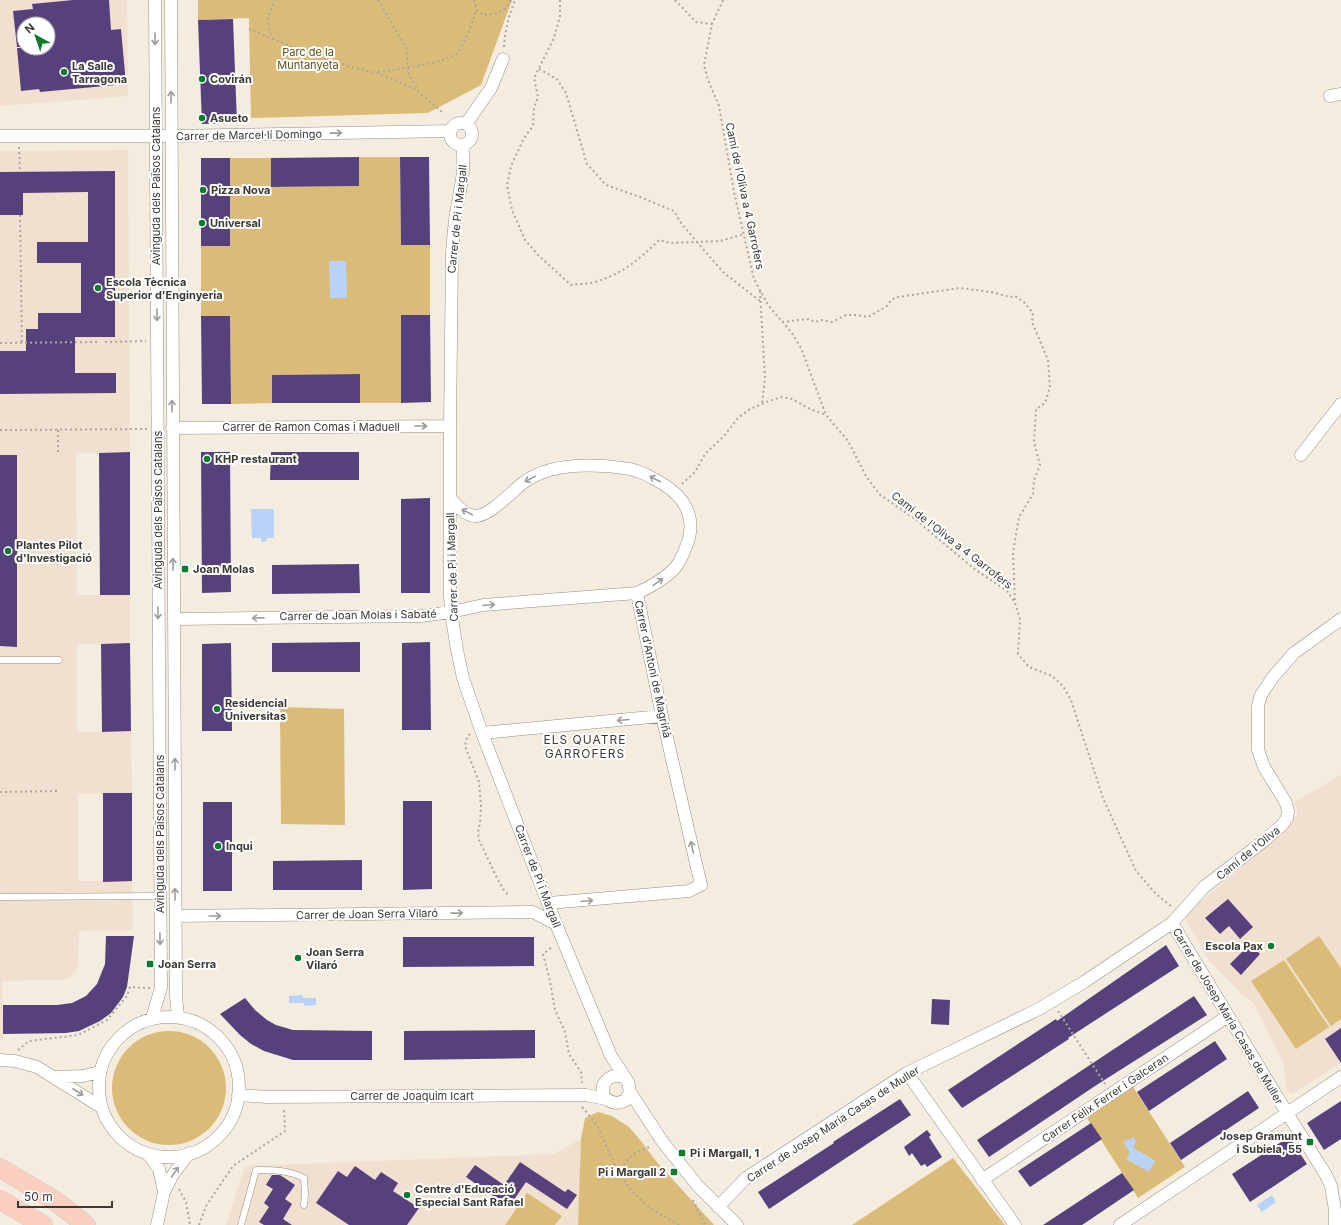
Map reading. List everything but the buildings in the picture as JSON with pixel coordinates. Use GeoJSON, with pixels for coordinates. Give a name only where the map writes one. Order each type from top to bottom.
{"type":"FeatureCollection","features":[{"type":"Feature","properties":{"kind":"highway"},"geometry":{"type":"LineString","coordinates":[[0,1168],[54,1200],[86,1225]]}},
{"type":"Feature","properties":{"kind":"highway"},"geometry":{"type":"LineString","coordinates":[[0,1178],[79,1225]]}},
{"type":"Feature","properties":{"kind":"highway"},"geometry":{"type":"LineString","coordinates":[[0,1200],[43,1225]]}},
{"type":"Feature","properties":{"kind":"street","name":"Avinguda dels Països Catalans"},"geometry":{"type":"LineString","coordinates":[[152,1018],[161,988],[155,0]]}},
{"type":"Feature","properties":{"kind":"street","name":"Avinguda dels Països Catalans"},"geometry":{"type":"LineString","coordinates":[[171,0],[172,428],[176,996],[178,1017]]}},
{"type":"Feature","properties":{"kind":"street"},"geometry":{"type":"LineString","coordinates":[[466,124],[492,88],[503,59]]}},
{"type":"Feature","properties":{"kind":"street"},"geometry":{"type":"LineString","coordinates":[[457,124],[466,124],[470,127],[472,136],[469,142],[458,145],[450,137],[451,131],[453,126],[457,124]]}},
{"type":"Feature","properties":{"kind":"street","name":"Carrer de Marcel·lí Domingo"},"geometry":{"type":"LineString","coordinates":[[0,136],[172,136],[451,131]]}},
{"type":"Feature","properties":{"kind":"street","name":"Carrer de Pi i Margall"},"geometry":{"type":"LineString","coordinates":[[462,145],[463,172],[456,214],[452,253],[450,498],[451,612],[463,678],[482,733],[556,924],[611,1056],[628,1082],[630,1092],[662,1141],[718,1207],[737,1225]]}},
{"type":"Feature","properties":{"kind":"street"},"geometry":{"type":"LineString","coordinates":[[1301,455],[1341,404]]}},
{"type":"Feature","properties":{"kind":"street","name":"Carrer de Ramon Comas i Maduell"},"geometry":{"type":"LineString","coordinates":[[172,428],[450,426]]}},
{"type":"Feature","properties":{"kind":"street","name":"Carrer d'Antoni de Magriñà"},"geometry":{"type":"LineString","coordinates":[[450,498],[468,514],[476,516],[488,512],[524,482],[539,475],[562,468],[583,465],[625,468],[640,472],[664,483],[684,502],[690,516],[690,530],[687,544],[681,559],[675,568],[652,585],[637,593],[662,716],[701,885],[689,891],[549,903]]}},
{"type":"Feature","properties":{"kind":"street","name":"Carrer de Joan Molas i Sabaté"},"geometry":{"type":"LineString","coordinates":[[174,619],[421,616],[451,612],[483,605],[637,593]]}},
{"type":"Feature","properties":{"kind":"street","name":"Camí de l'Oliva"},"geometry":{"type":"LineString","coordinates":[[1172,923],[1204,887],[1270,835],[1282,825],[1287,818],[1288,811],[1286,803],[1264,767],[1258,750],[1259,700],[1273,677],[1294,653],[1341,619]]}},
{"type":"Feature","properties":{"kind":"street"},"geometry":{"type":"LineString","coordinates":[[482,733],[662,716]]}},
{"type":"Feature","properties":{"kind":"street","name":"Carrer de Joan Serra Vilaró"},"geometry":{"type":"LineString","coordinates":[[176,916],[533,912],[556,924]]}},
{"type":"Feature","properties":{"kind":"street","name":"Carrer de Josep Maria Casas de Muller"},"geometry":{"type":"LineString","coordinates":[[718,1207],[746,1178],[907,1073],[1039,1009],[1084,982],[1172,923],[1326,1175],[1331,1186],[1335,1210],[1335,1225]]}},
{"type":"Feature","properties":{"kind":"street","name":"Carrer Félix Ferrer i Galceran"},"geometry":{"type":"LineString","coordinates":[[982,1180],[1228,1016]]}},
{"type":"Feature","properties":{"kind":"street"},"geometry":{"type":"LineString","coordinates":[[178,1017],[193,1021],[207,1028],[219,1038],[229,1050],[235,1064],[238,1079],[238,1095],[230,1120],[222,1132],[213,1141],[189,1154],[169,1157],[148,1154],[132,1147],[119,1136],[108,1123],[98,1090],[100,1072],[105,1057],[113,1044],[124,1032],[152,1018],[178,1017]]}},
{"type":"Feature","properties":{"kind":"street","name":"Carrer de Pi i Margall"},"geometry":{"type":"LineString","coordinates":[[611,1056],[603,1095],[610,1102],[616,1104],[622,1102],[651,1125]]}},
{"type":"Feature","properties":{"kind":"street"},"geometry":{"type":"LineString","coordinates":[[0,1060],[15,1061],[37,1067],[102,1107]]}},
{"type":"Feature","properties":{"kind":"street"},"geometry":{"type":"LineString","coordinates":[[55,1077],[83,1076],[100,1072]]}},
{"type":"Feature","properties":{"kind":"street"},"geometry":{"type":"LineString","coordinates":[[907,1073],[1015,1225]]}},
{"type":"Feature","properties":{"kind":"street"},"geometry":{"type":"LineString","coordinates":[[586,1095],[606,1081],[617,1076],[624,1078]]}},
{"type":"Feature","properties":{"kind":"street"},"geometry":{"type":"LineString","coordinates":[[1120,1225],[1341,1077]]}},
{"type":"Feature","properties":{"kind":"street"},"geometry":{"type":"LineString","coordinates":[[622,1102],[626,1100],[630,1092]]}},
{"type":"Feature","properties":{"kind":"street","name":"Carrer de Joaquim Icart"},"geometry":{"type":"LineString","coordinates":[[238,1095],[267,1097],[586,1095],[606,1099]]}},
{"type":"Feature","properties":{"kind":"street"},"geometry":{"type":"LineString","coordinates":[[148,1154],[159,1169],[164,1192]]}},
{"type":"Feature","properties":{"kind":"street"},"geometry":{"type":"LineString","coordinates":[[157,1225],[164,1192],[172,1176],[189,1154]]}},
{"type":"Feature","properties":{"kind":"lane"},"geometry":{"type":"LineString","coordinates":[[0,660],[59,660]]}},
{"type":"Feature","properties":{"kind":"lane"},"geometry":{"type":"LineString","coordinates":[[0,897],[160,896]]}},
{"type":"Feature","properties":{"kind":"lane"},"geometry":{"type":"LineString","coordinates":[[241,1225],[256,1170],[275,1170],[294,1173],[304,1178],[304,1205]]}},
{"type":"Feature","properties":{"kind":"path"},"geometry":{"type":"LineString","coordinates":[[273,39],[269,30],[268,15],[275,0]]}},
{"type":"Feature","properties":{"kind":"path"},"geometry":{"type":"LineString","coordinates":[[378,0],[406,48],[409,75],[418,91]]}},
{"type":"Feature","properties":{"kind":"path"},"geometry":{"type":"LineString","coordinates":[[474,0],[477,10],[483,15],[501,13],[509,5],[511,0]]}},
{"type":"Feature","properties":{"kind":"path"},"geometry":{"type":"LineString","coordinates":[[503,59],[504,37],[509,15],[515,0]]}},
{"type":"Feature","properties":{"kind":"path"},"geometry":{"type":"LineString","coordinates":[[560,0],[560,16],[554,38],[534,78],[538,97],[534,108],[533,126],[524,138],[511,166],[507,184],[512,210],[525,240],[538,255],[571,285],[595,282],[623,270],[640,259],[659,240],[670,243],[720,241],[744,234]]}},
{"type":"Feature","properties":{"kind":"path"},"geometry":{"type":"LineString","coordinates":[[675,0],[696,22],[712,24]]}},
{"type":"Feature","properties":{"kind":"path","name":"Camí de l'Oliva a 4 Garrofers"},"geometry":{"type":"LineString","coordinates":[[723,0],[712,24],[704,65],[708,80],[719,106],[734,192],[754,279],[768,305],[792,334],[800,348],[826,415],[848,441],[866,476],[879,494],[915,519],[973,568],[1007,591],[1015,603],[1020,619],[1018,654],[1030,668],[1052,676],[1063,686],[1071,700],[1103,798],[1136,870],[1156,894],[1180,913]]}},
{"type":"Feature","properties":{"kind":"path"},"geometry":{"type":"LineString","coordinates":[[376,73],[446,60],[457,54],[463,44],[477,10]]}},
{"type":"Feature","properties":{"kind":"path"},"geometry":{"type":"LineString","coordinates":[[249,29],[305,52],[351,67],[376,73],[418,91],[442,112]]}},
{"type":"Feature","properties":{"kind":"path"},"geometry":{"type":"LineString","coordinates":[[539,70],[557,79],[566,93],[587,164],[606,185],[674,211],[681,223],[723,272],[760,300]]}},
{"type":"Feature","properties":{"kind":"path"},"geometry":{"type":"LineString","coordinates":[[19,136],[20,172]]}},
{"type":"Feature","properties":{"kind":"path"},"geometry":{"type":"LineString","coordinates":[[20,215],[22,343]]}},
{"type":"Feature","properties":{"kind":"path"},"geometry":{"type":"LineString","coordinates":[[782,322],[808,319],[815,322],[821,320],[832,322],[846,315],[868,317],[887,306],[891,300],[960,288],[991,292],[1010,297],[1015,296],[1024,302],[1033,313],[1032,322],[1048,360],[1050,388],[1045,403],[1036,409],[1034,442],[1040,465],[1034,480],[1033,494],[1019,517],[1013,552],[1015,603]]}},
{"type":"Feature","properties":{"kind":"path"},"geometry":{"type":"LineString","coordinates":[[760,290],[765,378],[762,404]]}},
{"type":"Feature","properties":{"kind":"path"},"geometry":{"type":"LineString","coordinates":[[105,342],[157,341]]}},
{"type":"Feature","properties":{"kind":"path"},"geometry":{"type":"LineString","coordinates":[[0,343],[99,342]]}},
{"type":"Feature","properties":{"kind":"path"},"geometry":{"type":"LineString","coordinates":[[673,490],[694,472],[705,454],[724,436],[738,418],[750,409],[782,397],[792,398],[810,409],[826,415]]}},
{"type":"Feature","properties":{"kind":"path"},"geometry":{"type":"LineString","coordinates":[[0,430],[158,428]]}},
{"type":"Feature","properties":{"kind":"path"},"geometry":{"type":"LineString","coordinates":[[58,430],[58,455]]}},
{"type":"Feature","properties":{"kind":"path"},"geometry":{"type":"LineString","coordinates":[[467,737],[465,746],[479,782],[481,806],[478,832],[479,840],[497,878],[509,896]]}},
{"type":"Feature","properties":{"kind":"path"},"geometry":{"type":"LineString","coordinates":[[0,792],[60,791]]}},
{"type":"Feature","properties":{"kind":"path"},"geometry":{"type":"LineString","coordinates":[[551,948],[543,954],[556,1010],[565,1032],[569,1054],[581,1072],[582,1083]]}},
{"type":"Feature","properties":{"kind":"path"},"geometry":{"type":"LineString","coordinates":[[16,1052],[29,1041],[78,1035],[107,1020],[127,996],[130,987],[161,988]]}},
{"type":"Feature","properties":{"kind":"path"},"geometry":{"type":"LineString","coordinates":[[1051,1002],[1112,1094]]}},
{"type":"Feature","properties":{"kind":"path"},"geometry":{"type":"LineString","coordinates":[[582,1107],[597,1125],[619,1174],[631,1190],[650,1208],[679,1225]]}},
{"type":"Feature","properties":{"kind":"path"},"geometry":{"type":"LineString","coordinates":[[199,1225],[206,1206],[233,1166],[285,1131],[284,1109]]}},
{"type":"Feature","properties":{"kind":"path"},"geometry":{"type":"LineString","coordinates":[[619,1174],[624,1162],[640,1150],[650,1147]]}},
{"type":"Feature","properties":{"kind":"path"},"geometry":{"type":"LineString","coordinates":[[178,1187],[186,1202],[190,1225]]}},
{"type":"Feature","properties":{"kind":"path"},"geometry":{"type":"LineString","coordinates":[[693,1200],[704,1225]]}},
{"type":"Feature","properties":{"kind":"shaded area","name":"La Salle Tarragona"},"geometry":{"type":"Polygon","coordinates":[[[0,0],[127,0],[128,96],[0,106],[0,0]]]}},
{"type":"Feature","properties":{"kind":"shaded area"},"geometry":{"type":"Polygon","coordinates":[[[128,150],[130,452],[76,453],[77,595],[130,595],[130,643],[77,644],[77,732],[131,731],[132,793],[78,794],[78,881],[132,881],[133,930],[79,931],[78,964],[75,973],[66,979],[2,981],[3,1040],[0,1040],[0,151],[128,150]]]}},
{"type":"Feature","properties":{"kind":"shaded area","name":"Escola Pax"},"geometry":{"type":"Polygon","coordinates":[[[1341,775],[1341,1063],[1292,1094],[1287,1091],[1283,1063],[1254,1003],[1242,995],[1208,959],[1186,920],[1186,915],[1252,859],[1290,823],[1297,815],[1297,809],[1294,802],[1341,775]]]}},
{"type":"Feature","properties":{"kind":"shaded area","name":"Centre d'Educació Especial Sant Rafael"},"geometry":{"type":"Polygon","coordinates":[[[581,1139],[578,1225],[226,1225],[245,1166],[554,1154],[581,1139]]]}},
{"type":"Feature","properties":{"kind":"green space","name":"Parc de la Muntanyeta"},"geometry":{"type":"Polygon","coordinates":[[[198,0],[512,0],[481,85],[428,113],[251,118],[249,18],[198,20],[198,0]]]}},
{"type":"Feature","properties":{"kind":"green space"},"geometry":{"type":"Polygon","coordinates":[[[359,157],[400,157],[401,245],[430,245],[430,315],[401,315],[401,403],[360,403],[360,374],[272,375],[272,403],[231,404],[230,316],[201,316],[201,246],[230,246],[230,158],[271,158],[271,187],[359,186],[359,157]]]}},
{"type":"Feature","properties":{"kind":"green space"},"geometry":{"type":"Polygon","coordinates":[[[280,707],[344,709],[345,825],[281,824],[280,707]]]}},
{"type":"Feature","properties":{"kind":"green space"},"geometry":{"type":"Polygon","coordinates":[[[1319,936],[1341,968],[1341,1019],[1331,1026],[1286,959],[1319,936]]]}},
{"type":"Feature","properties":{"kind":"green space"},"geometry":{"type":"Polygon","coordinates":[[[1284,960],[1329,1027],[1296,1049],[1251,981],[1284,960]]]}},
{"type":"Feature","properties":{"kind":"green space"},"geometry":{"type":"Polygon","coordinates":[[[169,1031],[191,1035],[210,1047],[222,1066],[226,1088],[222,1110],[210,1129],[191,1141],[169,1145],[147,1141],[128,1129],[116,1110],[112,1088],[116,1066],[128,1047],[147,1035],[169,1031]]]}},
{"type":"Feature","properties":{"kind":"green space"},"geometry":{"type":"Polygon","coordinates":[[[1133,1087],[1185,1167],[1138,1198],[1087,1118],[1133,1087]],[[1133,1148],[1127,1159],[1149,1171],[1155,1161],[1133,1148]]]}},
{"type":"Feature","properties":{"kind":"green space"},"geometry":{"type":"Polygon","coordinates":[[[598,1112],[612,1116],[629,1127],[656,1161],[714,1225],[578,1225],[581,1139],[585,1118],[598,1112]]]}},
{"type":"Feature","properties":{"kind":"green space"},"geometry":{"type":"Polygon","coordinates":[[[953,1158],[1005,1225],[852,1225],[953,1158]]]}},
{"type":"Feature","properties":{"kind":"green space"},"geometry":{"type":"Polygon","coordinates":[[[527,1193],[562,1216],[555,1225],[505,1225],[527,1193]]]}},
{"type":"Feature","properties":{"kind":"water"},"geometry":{"type":"Polygon","coordinates":[[[329,261],[346,261],[347,298],[330,298],[329,261]]]}},
{"type":"Feature","properties":{"kind":"water"},"geometry":{"type":"Polygon","coordinates":[[[251,509],[274,509],[274,538],[267,538],[267,541],[261,542],[261,538],[252,538],[251,509]]]}},
{"type":"Feature","properties":{"kind":"water"},"geometry":{"type":"Polygon","coordinates":[[[302,995],[303,998],[316,998],[316,1005],[304,1006],[304,1003],[289,1003],[289,996],[302,995]]]}},
{"type":"Feature","properties":{"kind":"water"},"geometry":{"type":"Polygon","coordinates":[[[1134,1137],[1136,1142],[1133,1148],[1155,1161],[1149,1172],[1126,1159],[1130,1153],[1123,1142],[1134,1137]]]}},
{"type":"Feature","properties":{"kind":"water"},"geometry":{"type":"Polygon","coordinates":[[[1272,1195],[1276,1202],[1262,1212],[1257,1205],[1272,1195]]]}},
{"type":"Feature","properties":{"kind":"place","name":"La Salle Tarragona"},"geometry":{"type":"Point","coordinates":[64,72]}},
{"type":"Feature","properties":{"kind":"place","name":"Covirán"},"geometry":{"type":"Point","coordinates":[202,79]}},
{"type":"Feature","properties":{"kind":"place","name":"Asueto"},"geometry":{"type":"Point","coordinates":[202,118]}},
{"type":"Feature","properties":{"kind":"place","name":"Pizza Nova"},"geometry":{"type":"Point","coordinates":[203,190]}},
{"type":"Feature","properties":{"kind":"place","name":"Universal"},"geometry":{"type":"Point","coordinates":[202,223]}},
{"type":"Feature","properties":{"kind":"place","name":"Escola Tècnica Superior d'Enginyeria"},"geometry":{"type":"Point","coordinates":[98,288]}},
{"type":"Feature","properties":{"kind":"place","name":"KHP restaurant"},"geometry":{"type":"Point","coordinates":[207,459]}},
{"type":"Feature","properties":{"kind":"place","name":"Plantes Pilot d'Investigació"},"geometry":{"type":"Point","coordinates":[8,551]}},
{"type":"Feature","properties":{"kind":"place","name":"Joan Molas"},"geometry":{"type":"Point","coordinates":[185,569]}},
{"type":"Feature","properties":{"kind":"place","name":"Residencial Universitas"},"geometry":{"type":"Point","coordinates":[217,709]}},
{"type":"Feature","properties":{"kind":"place","name":"Inqui"},"geometry":{"type":"Point","coordinates":[218,846]}},
{"type":"Feature","properties":{"kind":"place","name":"Escola Pax"},"geometry":{"type":"Point","coordinates":[1271,946]}},
{"type":"Feature","properties":{"kind":"place","name":"Joan Serra Vilaró"},"geometry":{"type":"Point","coordinates":[298,958]}},
{"type":"Feature","properties":{"kind":"place","name":"Joan Serra"},"geometry":{"type":"Point","coordinates":[150,964]}},
{"type":"Feature","properties":{"kind":"place","name":"Josep Gramunt i Subiela, 55"},"geometry":{"type":"Point","coordinates":[1310,1142]}},
{"type":"Feature","properties":{"kind":"place","name":"Pi i Margall, 1"},"geometry":{"type":"Point","coordinates":[682,1153]}},
{"type":"Feature","properties":{"kind":"place","name":"Pi i Margall 2"},"geometry":{"type":"Point","coordinates":[674,1172]}},
{"type":"Feature","properties":{"kind":"place","name":"Centre d'Educació Especial Sant Rafael"},"geometry":{"type":"Point","coordinates":[407,1195]}},
{"type":"Feature","properties":{"kind":"district","name":"ELS QUATRE GARROFERS"},"geometry":{"type":"Point","coordinates":[585,747]}}]}
